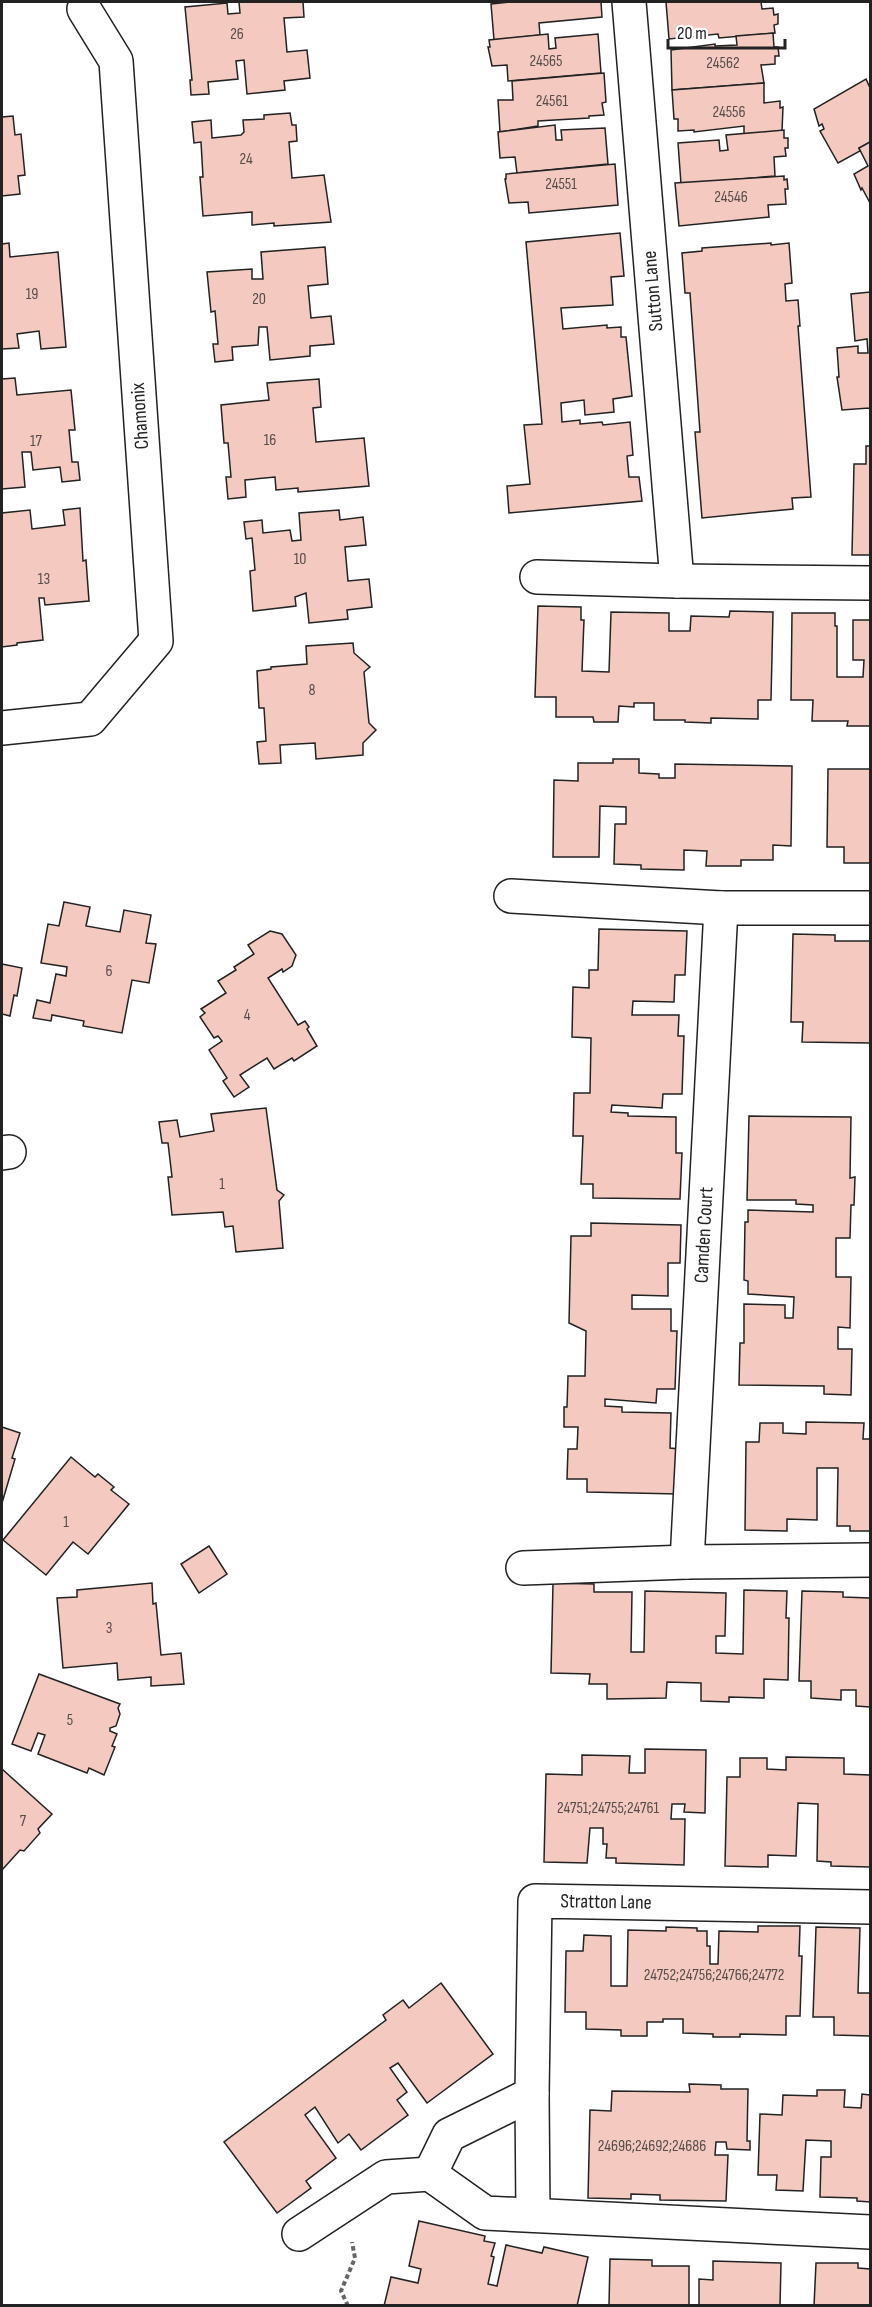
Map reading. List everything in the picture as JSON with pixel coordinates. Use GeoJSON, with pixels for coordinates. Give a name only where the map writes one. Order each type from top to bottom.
{"type":"FeatureCollection","features":[{"type":"Feature","properties":{"kind":"street","name":"Sutton Lane"},"geometry":{"type":"LineString","coordinates":[[629,2],[677,581]]}},
{"type":"Feature","properties":{"kind":"street","name":"Chamonix"},"geometry":{"type":"LineString","coordinates":[[2,728],[90,719],[156,641],[116,61],[84,9]]}},
{"type":"Feature","properties":{"kind":"street"},"geometry":{"type":"LineString","coordinates":[[537,577],[870,583]]}},
{"type":"Feature","properties":{"kind":"street"},"geometry":{"type":"LineString","coordinates":[[511,896],[721,908],[870,908]]}},
{"type":"Feature","properties":{"kind":"street","name":"Camden Court"},"geometry":{"type":"LineString","coordinates":[[687,1562],[721,908]]}},
{"type":"Feature","properties":{"kind":"street"},"geometry":{"type":"LineString","coordinates":[[523,1568],[687,1562],[870,1560]]}},
{"type":"Feature","properties":{"kind":"street","name":"Stratton Lane"},"geometry":{"type":"LineString","coordinates":[[533,2215],[535,1901],[870,1907]]}},
{"type":"Feature","properties":{"kind":"street"},"geometry":{"type":"LineString","coordinates":[[430,2175],[449,2135],[532,2094]]}},
{"type":"Feature","properties":{"kind":"street"},"geometry":{"type":"LineString","coordinates":[[299,2234],[386,2177],[430,2175],[485,2213],[870,2232]]}},
{"type":"Feature","properties":{"kind":"path"},"geometry":{"type":"LineString","coordinates":[[335,2211],[351,2238],[355,2258],[341,2291],[348,2306]]}},
{"type":"Feature","properties":{"kind":"building"},"geometry":{"type":"Polygon","coordinates":[[[239,2],[303,2],[304,17],[284,18],[287,52],[307,50],[310,78],[284,81],[285,90],[247,94],[244,60],[236,61],[238,79],[208,82],[209,94],[191,95],[190,80],[192,80],[185,7],[227,3],[228,14],[240,13],[239,2]]]}},
{"type":"Feature","properties":{"kind":"building"},"geometry":{"type":"Polygon","coordinates":[[[601,2],[602,17],[539,23],[540,35],[494,40],[491,4],[601,2]]]}},
{"type":"Feature","properties":{"kind":"building"},"geometry":{"type":"Polygon","coordinates":[[[666,2],[761,2],[762,9],[773,8],[774,15],[778,14],[778,24],[774,25],[775,33],[719,38],[718,34],[669,39],[666,2]]]}},
{"type":"Feature","properties":{"kind":"building"},"geometry":{"type":"Polygon","coordinates":[[[773,33],[774,47],[778,47],[779,56],[775,56],[775,64],[761,65],[764,83],[672,90],[671,50],[715,44],[715,46],[737,45],[736,36],[773,33]]]}},
{"type":"Feature","properties":{"kind":"building"},"geometry":{"type":"Polygon","coordinates":[[[548,34],[549,49],[556,48],[555,38],[598,34],[601,73],[508,81],[507,65],[492,66],[489,40],[548,34]]]}},
{"type":"Feature","properties":{"kind":"building"},"geometry":{"type":"Polygon","coordinates":[[[604,73],[606,102],[602,103],[604,115],[538,121],[538,126],[500,132],[498,100],[513,100],[512,81],[604,73]]]}},
{"type":"Feature","properties":{"kind":"building"},"geometry":{"type":"Polygon","coordinates":[[[866,79],[870,88],[870,142],[859,148],[860,151],[838,163],[820,131],[824,129],[822,124],[819,126],[814,109],[866,79]]]}},
{"type":"Feature","properties":{"kind":"building"},"geometry":{"type":"Polygon","coordinates":[[[764,83],[764,103],[780,101],[780,108],[783,107],[782,131],[744,134],[744,126],[694,132],[694,130],[678,131],[678,119],[674,119],[672,90],[764,83]]]}},
{"type":"Feature","properties":{"kind":"building"},"geometry":{"type":"Polygon","coordinates":[[[290,113],[292,125],[296,125],[297,141],[289,142],[292,178],[324,175],[331,222],[274,226],[274,223],[252,225],[252,212],[203,216],[200,177],[203,177],[201,142],[194,143],[192,122],[211,120],[212,138],[241,135],[244,132],[243,120],[264,119],[264,115],[290,113]]]}},
{"type":"Feature","properties":{"kind":"building"},"geometry":{"type":"Polygon","coordinates":[[[13,116],[15,135],[21,134],[25,175],[18,176],[20,194],[2,196],[2,117],[13,116]]]}},
{"type":"Feature","properties":{"kind":"building"},"geometry":{"type":"Polygon","coordinates":[[[555,125],[556,140],[562,140],[561,130],[605,128],[608,164],[517,173],[515,157],[500,158],[498,132],[555,125]]]}},
{"type":"Feature","properties":{"kind":"building"},"geometry":{"type":"Polygon","coordinates":[[[784,130],[784,138],[788,138],[788,148],[785,148],[786,156],[774,157],[775,176],[681,184],[678,143],[719,140],[720,151],[728,150],[726,135],[784,130]]]}},
{"type":"Feature","properties":{"kind":"building"},"geometry":{"type":"Polygon","coordinates":[[[870,142],[870,203],[854,174],[868,166],[859,148],[870,142]]]}},
{"type":"Feature","properties":{"kind":"building"},"geometry":{"type":"Polygon","coordinates":[[[615,164],[618,205],[529,213],[528,202],[509,203],[506,174],[615,164]]]}},
{"type":"Feature","properties":{"kind":"building"},"geometry":{"type":"Polygon","coordinates":[[[784,176],[784,180],[787,179],[788,189],[785,189],[786,204],[768,205],[769,217],[679,226],[675,183],[784,176]]]}},
{"type":"Feature","properties":{"kind":"building"},"geometry":{"type":"Polygon","coordinates":[[[620,233],[624,276],[611,277],[613,305],[561,308],[563,329],[607,325],[607,328],[621,327],[621,337],[626,337],[632,396],[613,399],[614,412],[585,415],[584,400],[561,403],[562,422],[580,420],[580,424],[602,422],[603,425],[630,422],[633,455],[627,456],[629,477],[639,477],[642,501],[509,513],[507,486],[530,484],[524,425],[542,424],[526,242],[620,233]]]}},
{"type":"Feature","properties":{"kind":"building"},"geometry":{"type":"Polygon","coordinates":[[[9,243],[10,257],[58,252],[66,347],[41,349],[39,331],[17,334],[19,348],[2,349],[2,244],[9,243]]]}},
{"type":"Feature","properties":{"kind":"building"},"geometry":{"type":"Polygon","coordinates":[[[771,243],[771,245],[789,243],[792,283],[785,284],[786,301],[798,300],[811,497],[792,498],[793,509],[702,518],[695,432],[700,432],[690,293],[685,293],[682,253],[702,251],[702,248],[771,243]]]}},
{"type":"Feature","properties":{"kind":"building"},"geometry":{"type":"Polygon","coordinates":[[[325,247],[328,284],[308,286],[311,318],[331,316],[334,344],[310,346],[310,356],[270,360],[267,327],[259,327],[258,345],[232,347],[233,360],[215,362],[213,344],[218,344],[215,311],[211,312],[207,272],[252,269],[252,279],[263,279],[261,252],[325,247]]]}},
{"type":"Feature","properties":{"kind":"building"},"geometry":{"type":"Polygon","coordinates":[[[870,292],[870,410],[869,408],[842,410],[837,377],[839,377],[837,348],[858,346],[858,353],[868,353],[867,339],[855,341],[851,294],[870,292]]]}},
{"type":"Feature","properties":{"kind":"building"},"geometry":{"type":"Polygon","coordinates":[[[15,378],[17,395],[71,390],[75,430],[69,430],[72,462],[78,462],[80,480],[62,482],[60,467],[33,470],[31,452],[22,452],[25,487],[2,489],[2,379],[15,378]]]}},
{"type":"Feature","properties":{"kind":"building"},"geometry":{"type":"Polygon","coordinates":[[[319,379],[321,407],[313,408],[316,442],[364,438],[369,486],[298,492],[298,488],[276,490],[275,477],[245,480],[246,497],[228,499],[226,477],[231,477],[228,443],[224,443],[221,405],[269,400],[267,383],[319,379]]]}},
{"type":"Feature","properties":{"kind":"building"},"geometry":{"type":"Polygon","coordinates":[[[866,446],[870,446],[870,555],[852,555],[854,464],[866,464],[866,446]]]}},
{"type":"Feature","properties":{"kind":"building"},"geometry":{"type":"Polygon","coordinates":[[[80,508],[83,561],[86,560],[89,601],[45,605],[44,598],[39,598],[43,640],[2,647],[2,513],[30,510],[32,529],[65,525],[63,510],[80,508]]]}},
{"type":"Feature","properties":{"kind":"building"},"geometry":{"type":"Polygon","coordinates":[[[339,510],[340,520],[363,517],[366,545],[345,547],[348,581],[369,579],[372,607],[347,610],[348,619],[309,623],[306,593],[295,597],[296,606],[253,611],[250,571],[255,570],[252,538],[246,539],[244,522],[262,520],[263,533],[290,530],[292,541],[301,540],[299,513],[339,510]]]}},
{"type":"Feature","properties":{"kind":"building"},"geometry":{"type":"Polygon","coordinates":[[[538,606],[581,607],[581,620],[584,620],[582,671],[609,672],[611,612],[669,613],[669,631],[690,631],[691,616],[729,617],[730,611],[773,612],[771,700],[758,700],[758,719],[711,718],[711,723],[654,720],[654,703],[634,703],[634,707],[619,706],[618,722],[594,722],[593,717],[556,717],[556,697],[535,697],[538,606]]]}},
{"type":"Feature","properties":{"kind":"building"},"geometry":{"type":"Polygon","coordinates":[[[792,613],[835,613],[837,677],[863,677],[864,660],[853,660],[853,620],[870,620],[870,726],[847,726],[848,721],[812,721],[813,700],[791,700],[792,613]]]}},
{"type":"Feature","properties":{"kind":"building"},"geometry":{"type":"Polygon","coordinates":[[[353,643],[354,653],[370,667],[364,672],[369,723],[376,730],[363,743],[363,755],[316,759],[315,743],[280,745],[281,763],[259,764],[257,742],[266,741],[264,708],[259,708],[257,671],[271,669],[271,667],[307,664],[306,646],[353,643]]]}},
{"type":"Feature","properties":{"kind":"building"},"geometry":{"type":"Polygon","coordinates":[[[613,759],[639,759],[639,773],[659,774],[659,778],[675,778],[675,764],[792,766],[791,846],[773,845],[773,860],[741,860],[741,866],[706,866],[707,851],[684,850],[684,870],[641,869],[641,865],[614,864],[615,824],[626,824],[626,807],[600,806],[599,857],[553,857],[554,780],[578,781],[578,763],[613,763],[613,759]]]}},
{"type":"Feature","properties":{"kind":"building"},"geometry":{"type":"Polygon","coordinates":[[[828,769],[870,769],[870,863],[844,863],[844,847],[827,847],[828,769]]]}},
{"type":"Feature","properties":{"kind":"building"},"geometry":{"type":"Polygon","coordinates":[[[64,902],[90,907],[86,926],[120,932],[124,910],[151,915],[146,943],[156,944],[149,983],[132,980],[122,1033],[83,1026],[84,1021],[52,1015],[51,1021],[33,1018],[37,1000],[50,1003],[56,974],[66,976],[67,967],[41,963],[48,924],[59,926],[64,902]]]}},
{"type":"Feature","properties":{"kind":"building"},"geometry":{"type":"Polygon","coordinates":[[[599,929],[687,931],[685,975],[675,975],[674,1002],[633,1001],[632,1015],[679,1015],[678,1036],[684,1036],[682,1094],[663,1094],[662,1108],[612,1105],[611,1112],[628,1113],[628,1116],[676,1117],[676,1153],[682,1153],[680,1199],[593,1198],[593,1184],[581,1184],[583,1136],[573,1136],[574,1093],[590,1093],[591,1038],[572,1037],[573,987],[589,988],[589,970],[598,970],[599,929]]]}},
{"type":"Feature","properties":{"kind":"building"},"geometry":{"type":"Polygon","coordinates":[[[270,931],[282,934],[296,955],[292,966],[268,978],[298,1025],[305,1021],[317,1046],[294,1061],[292,1058],[274,1069],[267,1058],[240,1075],[249,1087],[234,1097],[223,1081],[227,1078],[209,1050],[222,1041],[218,1036],[214,1038],[200,1017],[205,1013],[201,1009],[226,993],[218,981],[236,970],[234,967],[254,954],[248,945],[270,931]]]}},
{"type":"Feature","properties":{"kind":"building"},"geometry":{"type":"Polygon","coordinates":[[[793,934],[835,935],[835,941],[870,941],[870,1043],[802,1042],[803,1022],[791,1022],[793,934]]]}},
{"type":"Feature","properties":{"kind":"building"},"geometry":{"type":"Polygon","coordinates":[[[2,964],[22,968],[17,996],[14,995],[10,1016],[2,1014],[2,964]]]}},
{"type":"Feature","properties":{"kind":"building"},"geometry":{"type":"Polygon","coordinates":[[[266,1108],[277,1190],[284,1195],[279,1201],[283,1248],[236,1252],[233,1226],[225,1227],[223,1212],[172,1215],[168,1177],[172,1177],[168,1143],[162,1143],[159,1122],[177,1120],[180,1137],[214,1131],[211,1114],[266,1108]]]}},
{"type":"Feature","properties":{"kind":"building"},"geometry":{"type":"Polygon","coordinates":[[[749,1116],[851,1117],[850,1178],[855,1177],[854,1205],[851,1205],[850,1238],[836,1238],[836,1277],[851,1277],[850,1328],[838,1327],[838,1349],[852,1349],[851,1395],[824,1394],[824,1386],[739,1385],[740,1343],[744,1343],[744,1304],[785,1305],[785,1318],[793,1318],[794,1297],[748,1294],[748,1281],[744,1280],[745,1222],[748,1222],[748,1210],[813,1212],[813,1205],[796,1204],[796,1200],[747,1200],[749,1116]]]}},
{"type":"Feature","properties":{"kind":"building"},"geometry":{"type":"Polygon","coordinates":[[[591,1223],[681,1225],[680,1263],[668,1263],[668,1296],[632,1295],[632,1309],[671,1309],[671,1331],[677,1331],[675,1389],[657,1389],[656,1403],[605,1399],[605,1406],[622,1407],[622,1412],[671,1413],[670,1448],[679,1449],[678,1494],[587,1492],[587,1479],[567,1479],[568,1449],[577,1449],[578,1427],[564,1427],[564,1407],[567,1407],[568,1376],[585,1376],[586,1331],[569,1323],[571,1236],[591,1236],[591,1223]]]}},
{"type":"Feature","properties":{"kind":"building"},"geometry":{"type":"Polygon","coordinates":[[[806,1422],[864,1423],[863,1439],[870,1439],[870,1531],[850,1531],[850,1526],[837,1526],[838,1468],[817,1468],[817,1520],[787,1519],[787,1531],[745,1530],[746,1442],[759,1442],[760,1423],[783,1423],[783,1433],[806,1434],[806,1422]]]}},
{"type":"Feature","properties":{"kind":"building"},"geometry":{"type":"Polygon","coordinates":[[[2,1427],[20,1433],[2,1503],[2,1427]]]}},
{"type":"Feature","properties":{"kind":"building"},"geometry":{"type":"Polygon","coordinates":[[[71,1457],[95,1477],[98,1474],[114,1487],[111,1490],[129,1504],[88,1554],[73,1542],[46,1575],[3,1540],[71,1457]]]}},
{"type":"Feature","properties":{"kind":"building"},"geometry":{"type":"Polygon","coordinates":[[[209,1546],[227,1574],[199,1593],[181,1564],[209,1546]]]}},
{"type":"Feature","properties":{"kind":"building"},"geometry":{"type":"Polygon","coordinates":[[[152,1583],[161,1655],[181,1653],[184,1684],[151,1686],[151,1677],[118,1680],[117,1663],[63,1668],[57,1598],[77,1597],[77,1590],[152,1583]]]}},
{"type":"Feature","properties":{"kind":"building"},"geometry":{"type":"Polygon","coordinates":[[[553,1583],[594,1584],[594,1592],[632,1592],[631,1652],[644,1652],[645,1591],[726,1593],[725,1636],[716,1636],[716,1653],[743,1654],[744,1590],[787,1591],[788,1680],[764,1679],[764,1698],[729,1697],[729,1702],[701,1701],[701,1683],[667,1682],[666,1698],[607,1699],[607,1684],[589,1684],[590,1674],[551,1673],[553,1583]]]}},
{"type":"Feature","properties":{"kind":"building"},"geometry":{"type":"Polygon","coordinates":[[[802,1591],[843,1592],[843,1597],[870,1598],[870,1707],[856,1706],[856,1690],[841,1690],[841,1700],[811,1698],[811,1681],[799,1681],[802,1591]]]}},
{"type":"Feature","properties":{"kind":"building"},"geometry":{"type":"Polygon","coordinates":[[[39,1674],[120,1704],[116,1726],[110,1728],[110,1731],[117,1734],[112,1746],[115,1747],[104,1775],[89,1768],[87,1773],[38,1754],[45,1735],[38,1733],[31,1751],[12,1744],[39,1674]]]}},
{"type":"Feature","properties":{"kind":"building"},"geometry":{"type":"Polygon","coordinates":[[[645,1749],[706,1750],[705,1813],[684,1812],[685,1804],[672,1804],[671,1819],[685,1819],[684,1865],[616,1863],[616,1858],[606,1858],[607,1844],[603,1844],[603,1828],[590,1828],[587,1863],[544,1862],[546,1774],[582,1775],[582,1755],[630,1756],[629,1773],[645,1773],[645,1749]]]}},
{"type":"Feature","properties":{"kind":"building"},"geometry":{"type":"Polygon","coordinates":[[[786,1757],[844,1758],[844,1774],[870,1775],[870,1867],[831,1866],[831,1862],[817,1861],[818,1804],[798,1803],[796,1856],[768,1855],[768,1867],[725,1866],[727,1777],[740,1777],[740,1758],[767,1758],[767,1769],[786,1770],[786,1757]]]}},
{"type":"Feature","properties":{"kind":"building"},"geometry":{"type":"Polygon","coordinates":[[[2,1769],[52,1814],[38,1829],[40,1833],[24,1851],[20,1850],[2,1870],[2,1769]]]}},
{"type":"Feature","properties":{"kind":"building"},"geometry":{"type":"Polygon","coordinates":[[[758,1926],[800,1926],[799,1956],[802,1956],[800,2016],[786,2016],[786,2035],[740,2034],[740,2037],[713,2037],[713,2034],[683,2033],[683,2019],[663,2019],[663,2022],[647,2022],[647,2036],[621,2036],[621,2030],[586,2029],[586,2012],[565,2012],[566,1951],[583,1951],[584,1935],[611,1936],[611,1986],[627,1986],[628,1930],[666,1931],[666,1927],[697,1928],[697,1931],[707,1931],[710,1964],[718,1964],[719,1931],[758,1932],[758,1926]]]}},
{"type":"Feature","properties":{"kind":"building"},"geometry":{"type":"Polygon","coordinates":[[[816,1927],[860,1928],[858,1993],[870,1993],[870,2036],[834,2035],[834,2017],[813,2017],[816,1927]]]}},
{"type":"Feature","properties":{"kind":"building"},"geometry":{"type":"Polygon","coordinates":[[[441,1983],[493,2054],[427,2103],[398,2063],[390,2068],[407,2092],[397,2100],[408,2115],[361,2150],[349,2134],[338,2143],[315,2107],[305,2115],[336,2158],[306,2181],[311,2188],[277,2213],[224,2142],[386,2020],[383,2015],[403,2000],[409,2008],[441,1983]]]}},
{"type":"Feature","properties":{"kind":"building"},"geometry":{"type":"Polygon","coordinates":[[[689,2084],[721,2085],[721,2089],[748,2089],[747,2141],[750,2141],[750,2150],[727,2149],[726,2142],[716,2142],[715,2155],[728,2155],[726,2201],[660,2200],[660,2195],[631,2194],[631,2199],[588,2198],[590,2110],[611,2111],[612,2091],[690,2092],[689,2084]]]}},
{"type":"Feature","properties":{"kind":"building"},"geometry":{"type":"Polygon","coordinates":[[[817,2090],[845,2090],[844,2107],[861,2108],[862,2094],[870,2095],[870,2202],[857,2201],[857,2198],[820,2197],[821,2157],[831,2157],[831,2141],[806,2140],[803,2191],[776,2190],[777,2175],[758,2175],[760,2114],[782,2115],[783,2095],[817,2096],[817,2090]]]}},
{"type":"Feature","properties":{"kind":"building"},"geometry":{"type":"Polygon","coordinates":[[[419,2221],[485,2236],[484,2241],[495,2243],[488,2284],[497,2286],[506,2245],[542,2253],[544,2247],[588,2257],[577,2306],[384,2306],[391,2277],[418,2283],[421,2269],[409,2266],[419,2221]]]}},
{"type":"Feature","properties":{"kind":"building"},"geometry":{"type":"Polygon","coordinates":[[[610,2259],[652,2260],[652,2266],[689,2266],[689,2306],[609,2306],[610,2259]]]}},
{"type":"Feature","properties":{"kind":"building"},"geometry":{"type":"Polygon","coordinates":[[[713,2261],[781,2263],[780,2306],[699,2306],[699,2279],[713,2280],[713,2261]]]}},
{"type":"Feature","properties":{"kind":"building"},"geometry":{"type":"Polygon","coordinates":[[[816,2263],[858,2263],[858,2268],[870,2269],[870,2306],[814,2306],[816,2263]]]}}]}
